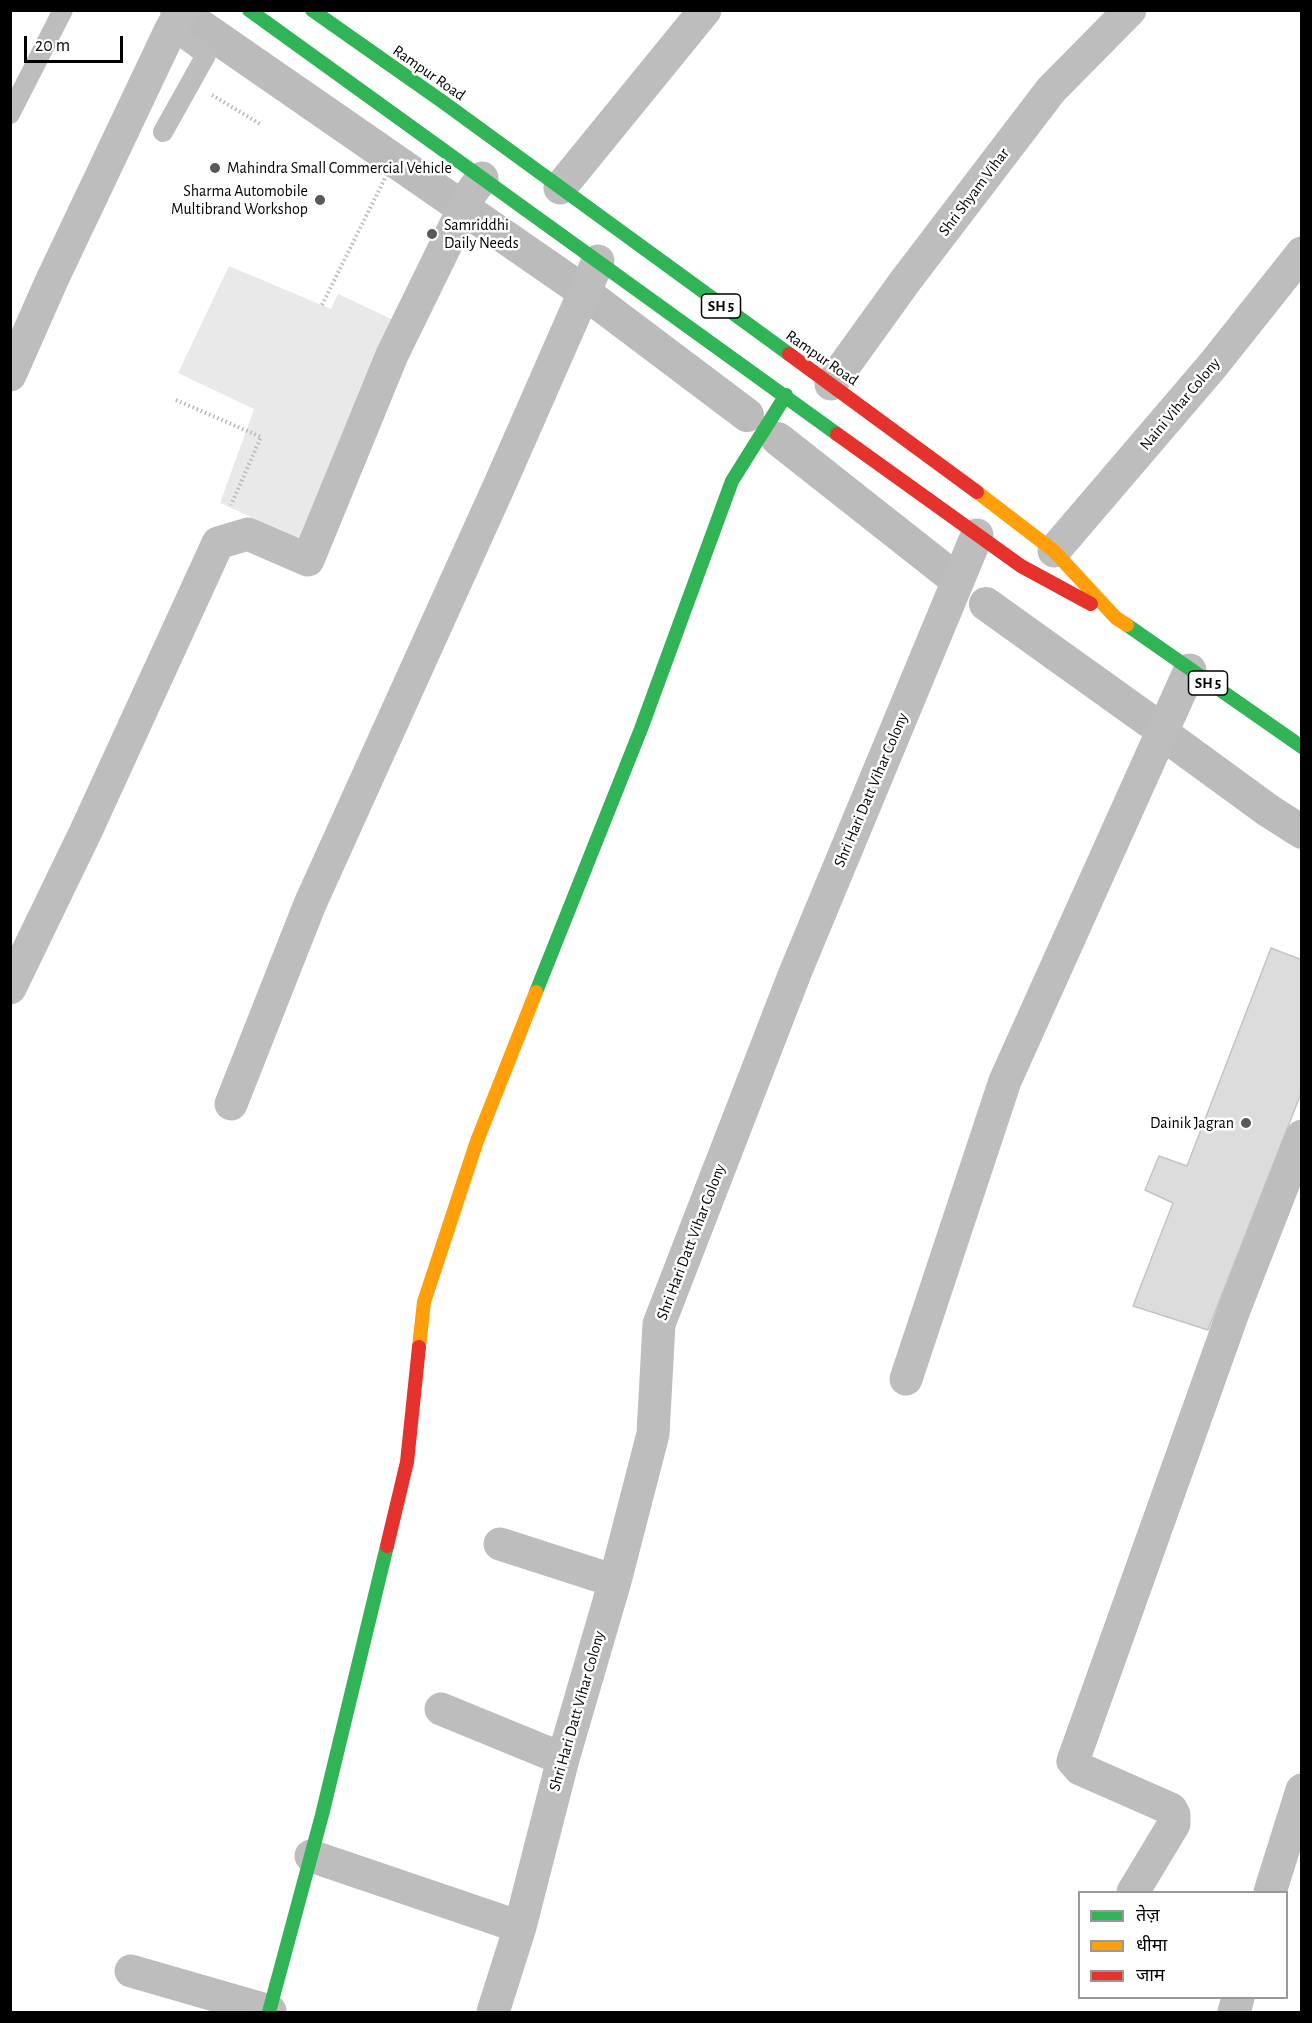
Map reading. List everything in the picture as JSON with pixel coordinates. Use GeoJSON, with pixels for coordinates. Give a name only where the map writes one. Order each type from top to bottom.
{"type":"FeatureCollection","features":[{"type":"Feature","properties":{"kind":"main road"},"geometry":{"type":"LineString","coordinates":[[249,10],[470,197],[598,261],[1021,566],[1116,618]]}},
{"type":"Feature","properties":{"kind":"main road","name":"Rampur Road"},"geometry":{"type":"LineString","coordinates":[[312,10],[443,102],[1004,511],[1054,551],[1116,618],[1302,747]]}},
{"type":"Feature","properties":{"kind":"main road"},"geometry":{"type":"LineString","coordinates":[[270,2012],[311,1856],[407,1462],[424,1302],[477,1141],[641,729],[732,481],[786,395]]}},
{"type":"Feature","properties":{"kind":"street"},"geometry":{"type":"LineString","coordinates":[[560,188],[705,10]]}},
{"type":"Feature","properties":{"kind":"street","name":"Shri Shyam Vihar"},"geometry":{"type":"LineString","coordinates":[[831,384],[906,280],[1051,90],[1130,10]]}},
{"type":"Feature","properties":{"kind":"street"},"geometry":{"type":"LineString","coordinates":[[10,375],[51,282],[177,20]]}},
{"type":"Feature","properties":{"kind":"street"},"geometry":{"type":"LineString","coordinates":[[10,988],[86,831],[218,543],[248,534],[308,560],[393,355],[470,197]]}},
{"type":"Feature","properties":{"kind":"street","name":"Naini Vihar Colony"},"geometry":{"type":"LineString","coordinates":[[1054,551],[1213,365],[1302,253]]}},
{"type":"Feature","properties":{"kind":"street"},"geometry":{"type":"LineString","coordinates":[[231,1104],[310,904],[598,261]]}},
{"type":"Feature","properties":{"kind":"street","name":"Shri Hari Datt Vihar Colony"},"geometry":{"type":"LineString","coordinates":[[493,2013],[520,1927],[562,1759],[615,1581],[653,1434],[659,1324],[795,973],[977,535]]}},
{"type":"Feature","properties":{"kind":"street"},"geometry":{"type":"LineString","coordinates":[[906,1380],[1005,1081],[1190,670]]}},
{"type":"Feature","properties":{"kind":"street"},"geometry":{"type":"LineString","coordinates":[[1134,1891],[1174,1824],[1174,1815],[1171,1809],[1080,1769],[1073,1761],[1234,1310],[1302,1136]]}},
{"type":"Feature","properties":{"kind":"street"},"geometry":{"type":"LineString","coordinates":[[500,1544],[615,1581]]}},
{"type":"Feature","properties":{"kind":"street"},"geometry":{"type":"LineString","coordinates":[[441,1709],[562,1759]]}},
{"type":"Feature","properties":{"kind":"street"},"geometry":{"type":"LineString","coordinates":[[1271,1891],[1302,1790]]}},
{"type":"Feature","properties":{"kind":"street"},"geometry":{"type":"LineString","coordinates":[[311,1856],[520,1927]]}},
{"type":"Feature","properties":{"kind":"street"},"geometry":{"type":"LineString","coordinates":[[131,1971],[270,2012]]}},
{"type":"Feature","properties":{"kind":"lane"},"geometry":{"type":"LineString","coordinates":[[10,114],[63,10]]}},
{"type":"Feature","properties":{"kind":"lane"},"geometry":{"type":"LineString","coordinates":[[163,132],[206,55],[177,20]]}},
{"type":"Feature","properties":{"kind":"path"},"geometry":{"type":"LineString","coordinates":[[190,82],[260,124]]}},
{"type":"Feature","properties":{"kind":"path"},"geometry":{"type":"LineString","coordinates":[[322,305],[398,153]]}},
{"type":"Feature","properties":{"kind":"path"},"geometry":{"type":"LineString","coordinates":[[176,400],[261,437],[222,524],[248,534]]}},
{"type":"Feature","properties":{"kind":"shaded area"},"geometry":{"type":"Polygon","coordinates":[[[229,266],[331,309],[338,294],[398,322],[306,541],[220,503],[254,409],[178,373],[229,266]]]}},
{"type":"Feature","properties":{"kind":"building","name":"Dainik Jagran"},"geometry":{"type":"Polygon","coordinates":[[[1271,948],[1302,960],[1302,1091],[1208,1330],[1133,1306],[1173,1203],[1145,1190],[1159,1156],[1187,1166],[1271,948]]]}},
{"type":"Feature","properties":{"kind":"waterway"},"geometry":{"type":"LineString","coordinates":[[177,10],[573,284]]}},
{"type":"Feature","properties":{"kind":"waterway"},"geometry":{"type":"LineString","coordinates":[[593,299],[747,415]]}},
{"type":"Feature","properties":{"kind":"waterway"},"geometry":{"type":"LineString","coordinates":[[778,439],[953,577]]}},
{"type":"Feature","properties":{"kind":"waterway"},"geometry":{"type":"LineString","coordinates":[[986,604],[1148,720]]}},
{"type":"Feature","properties":{"kind":"waterway"},"geometry":{"type":"LineString","coordinates":[[1173,741],[1269,811],[1302,832]]}},
{"type":"Feature","properties":{"kind":"traffic: fast"},"geometry":{"type":"LineString","coordinates":[[249,10],[837,434]]}},
{"type":"Feature","properties":{"kind":"traffic: fast"},"geometry":{"type":"LineString","coordinates":[[312,10],[443,102],[789,354]]}},
{"type":"Feature","properties":{"kind":"traffic: fast"},"geometry":{"type":"LineString","coordinates":[[536,992],[641,729],[732,481],[786,395]]}},
{"type":"Feature","properties":{"kind":"traffic: fast"},"geometry":{"type":"LineString","coordinates":[[1127,625],[1302,747]]}},
{"type":"Feature","properties":{"kind":"traffic: fast"},"geometry":{"type":"LineString","coordinates":[[269,2012],[322,1815],[387,1546]]}},
{"type":"Feature","properties":{"kind":"traffic: slow"},"geometry":{"type":"LineString","coordinates":[[977,492],[1054,551],[1116,618],[1127,625]]}},
{"type":"Feature","properties":{"kind":"traffic: slow"},"geometry":{"type":"LineString","coordinates":[[419,1347],[424,1302],[477,1141],[536,992]]}},
{"type":"Feature","properties":{"kind":"traffic: jam"},"geometry":{"type":"LineString","coordinates":[[789,354],[977,492]]}},
{"type":"Feature","properties":{"kind":"traffic: jam"},"geometry":{"type":"LineString","coordinates":[[837,434],[1021,566],[1091,604]]}},
{"type":"Feature","properties":{"kind":"traffic: jam"},"geometry":{"type":"LineString","coordinates":[[387,1546],[407,1462],[419,1347]]}},
{"type":"Feature","properties":{"kind":"place","name":"Mahindra Small Commercial Vehicle"},"geometry":{"type":"Point","coordinates":[215,168]}},
{"type":"Feature","properties":{"kind":"place","name":"Sharma Automobile Multibrand Workshop"},"geometry":{"type":"Point","coordinates":[320,200]}},
{"type":"Feature","properties":{"kind":"place","name":"Samriddhi Daily Needs"},"geometry":{"type":"Point","coordinates":[432,234]}},
{"type":"Feature","properties":{"kind":"place","name":"Dainik Jagran"},"geometry":{"type":"Point","coordinates":[1246,1123]}}]}
